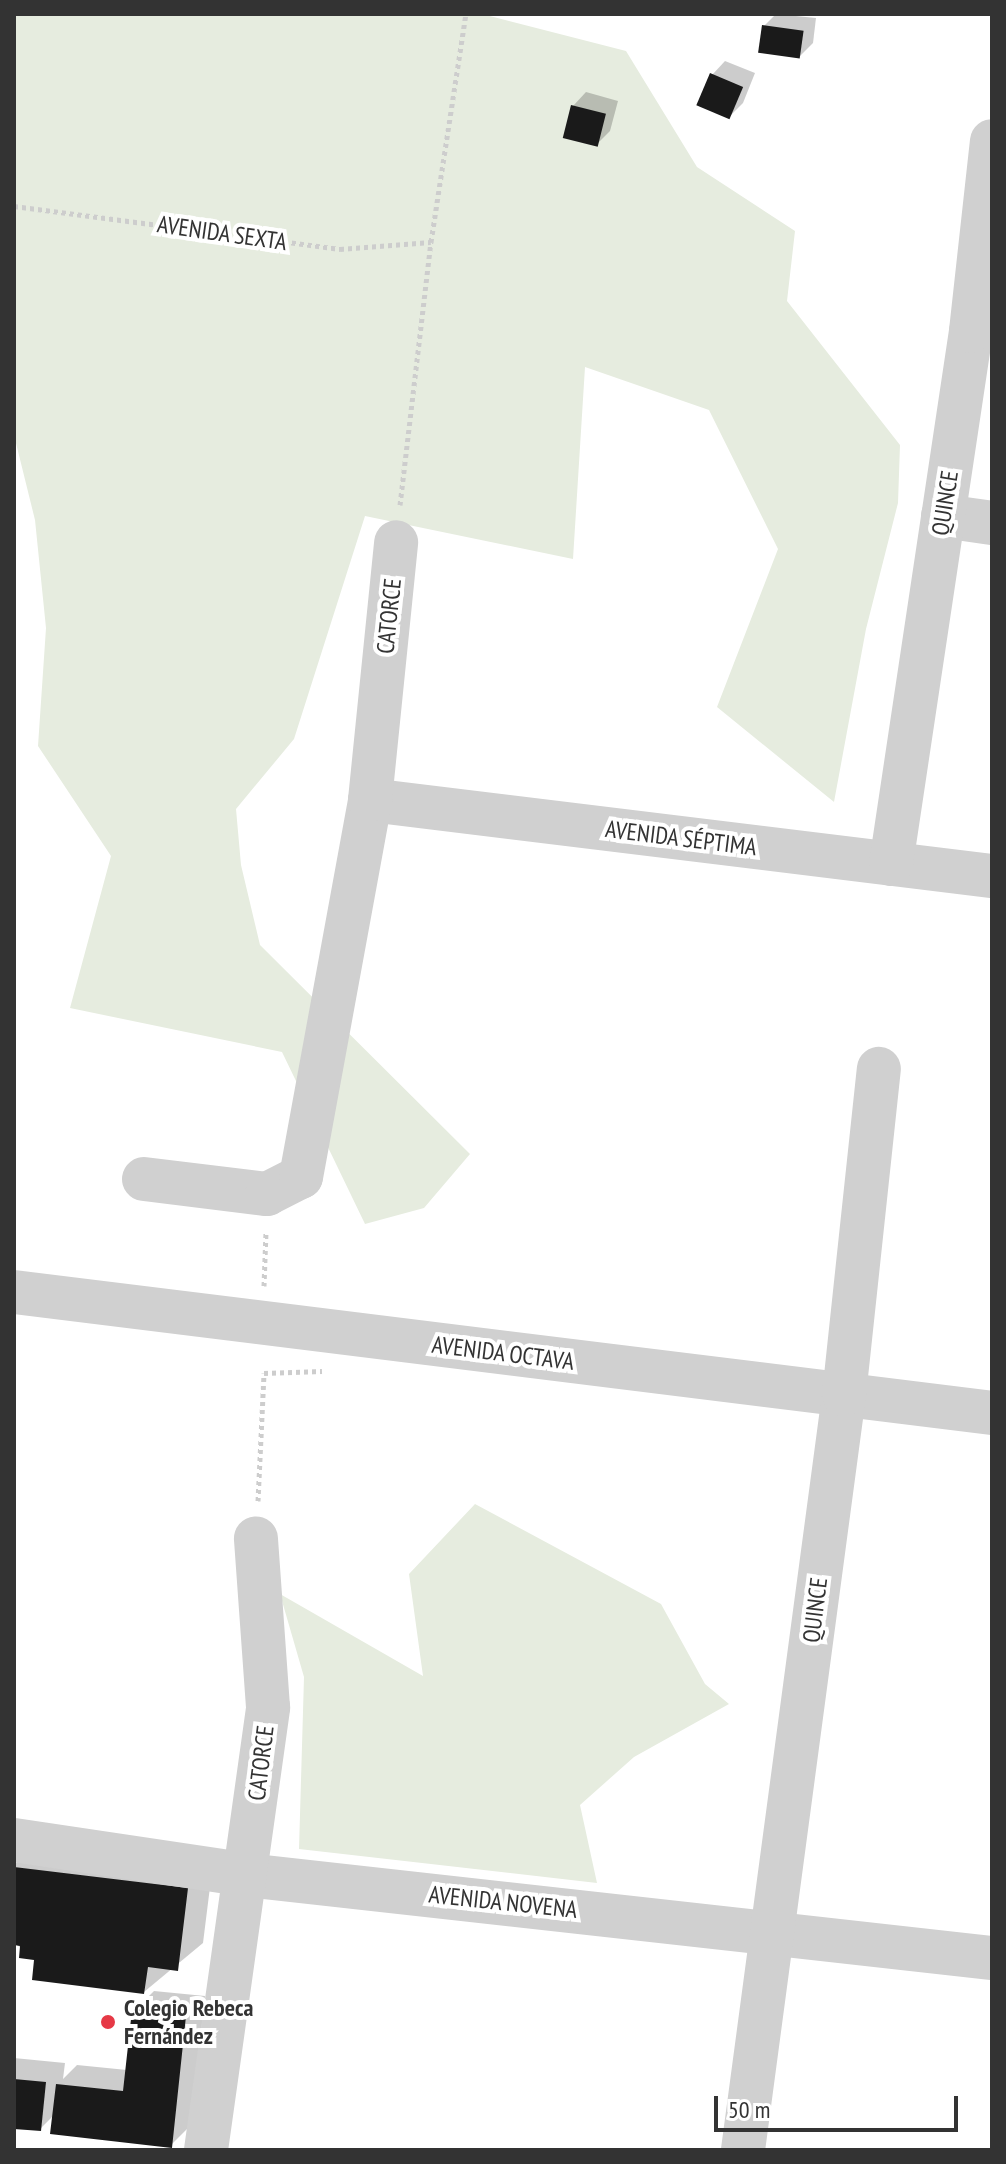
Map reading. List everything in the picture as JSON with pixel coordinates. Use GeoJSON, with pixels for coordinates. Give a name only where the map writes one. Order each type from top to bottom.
{"type":"FeatureCollection","features":[{"type":"Feature","properties":{"kind":"street","name":"QUINCE"},"geometry":{"type":"LineString","coordinates":[[891,864],[943,516],[981,332],[992,141]]}},
{"type":"Feature","properties":{"kind":"street"},"geometry":{"type":"LineString","coordinates":[[943,516],[992,523]]}},
{"type":"Feature","properties":{"kind":"street","name":"CATORCE"},"geometry":{"type":"LineString","coordinates":[[267,1194],[301,1177],[370,800],[396,542]]}},
{"type":"Feature","properties":{"kind":"street","name":"AVENIDA SÉPTIMA"},"geometry":{"type":"LineString","coordinates":[[370,800],[992,876]]}},
{"type":"Feature","properties":{"kind":"street","name":"QUINCE"},"geometry":{"type":"LineString","coordinates":[[743,2150],[844,1395],[879,1069]]}},
{"type":"Feature","properties":{"kind":"street"},"geometry":{"type":"LineString","coordinates":[[144,1179],[267,1194]]}},
{"type":"Feature","properties":{"kind":"street","name":"AVENIDA OCTAVA"},"geometry":{"type":"LineString","coordinates":[[14,1292],[992,1413]]}},
{"type":"Feature","properties":{"kind":"street","name":"CATORCE"},"geometry":{"type":"LineString","coordinates":[[206,2150],[247,1875],[268,1707],[256,1538]]}},
{"type":"Feature","properties":{"kind":"street","name":"AVENIDA NOVENA"},"geometry":{"type":"LineString","coordinates":[[14,1840],[247,1875],[773,1931],[992,1958]]}},
{"type":"Feature","properties":{"kind":"path"},"geometry":{"type":"LineString","coordinates":[[396,542],[431,242],[466,14]]}},
{"type":"Feature","properties":{"kind":"path","name":"AVENIDA SEXTA"},"geometry":{"type":"LineString","coordinates":[[14,206],[340,249],[431,242]]}},
{"type":"Feature","properties":{"kind":"path"},"geometry":{"type":"LineString","coordinates":[[263,1323],[267,1194]]}},
{"type":"Feature","properties":{"kind":"path"},"geometry":{"type":"LineString","coordinates":[[256,1538],[264,1373]]}},
{"type":"Feature","properties":{"kind":"shaded area"},"geometry":{"type":"Polygon","coordinates":[[[14,14],[482,14],[626,51],[697,167],[795,231],[787,301],[900,445],[898,503],[866,629],[834,802],[717,707],[778,549],[709,410],[585,367],[573,559],[365,516],[294,739],[236,809],[241,865],[260,945],[470,1154],[424,1208],[365,1224],[282,1052],[70,1008],[111,856],[38,746],[46,628],[35,520],[14,435],[14,14]]]}},
{"type":"Feature","properties":{"kind":"shaded area"},"geometry":{"type":"Polygon","coordinates":[[[475,1504],[661,1604],[705,1684],[729,1704],[634,1757],[580,1805],[597,1883],[299,1849],[304,1677],[280,1594],[423,1676],[409,1574],[475,1504]]]}},
{"type":"Feature","properties":{"kind":"building"},"geometry":{"type":"Polygon","coordinates":[[[762,25],[804,31],[800,59],[758,53],[762,25]]]}},
{"type":"Feature","properties":{"kind":"building"},"geometry":{"type":"Polygon","coordinates":[[[710,73],[743,87],[729,119],[696,105],[710,73]]]}},
{"type":"Feature","properties":{"kind":"building"},"geometry":{"type":"Polygon","coordinates":[[[571,105],[606,114],[598,147],[563,138],[571,105]]]}},
{"type":"Feature","properties":{"kind":"building"},"geometry":{"type":"Polygon","coordinates":[[[14,1867],[188,1888],[178,1971],[148,1967],[144,1994],[32,1980],[34,1960],[19,1958],[20,1946],[14,1945],[14,1867]]]}},
{"type":"Feature","properties":{"kind":"building"},"geometry":{"type":"Polygon","coordinates":[[[132,2010],[186,2016],[172,2148],[50,2134],[56,2084],[123,2091],[132,2010]]]}},
{"type":"Feature","properties":{"kind":"building"},"geometry":{"type":"Polygon","coordinates":[[[14,2079],[46,2082],[41,2131],[14,2129],[14,2079]]]}},
{"type":"Feature","properties":{"kind":"place","name":"Colegio Rebeca Fernández"},"geometry":{"type":"Point","coordinates":[108,2022]}}]}
